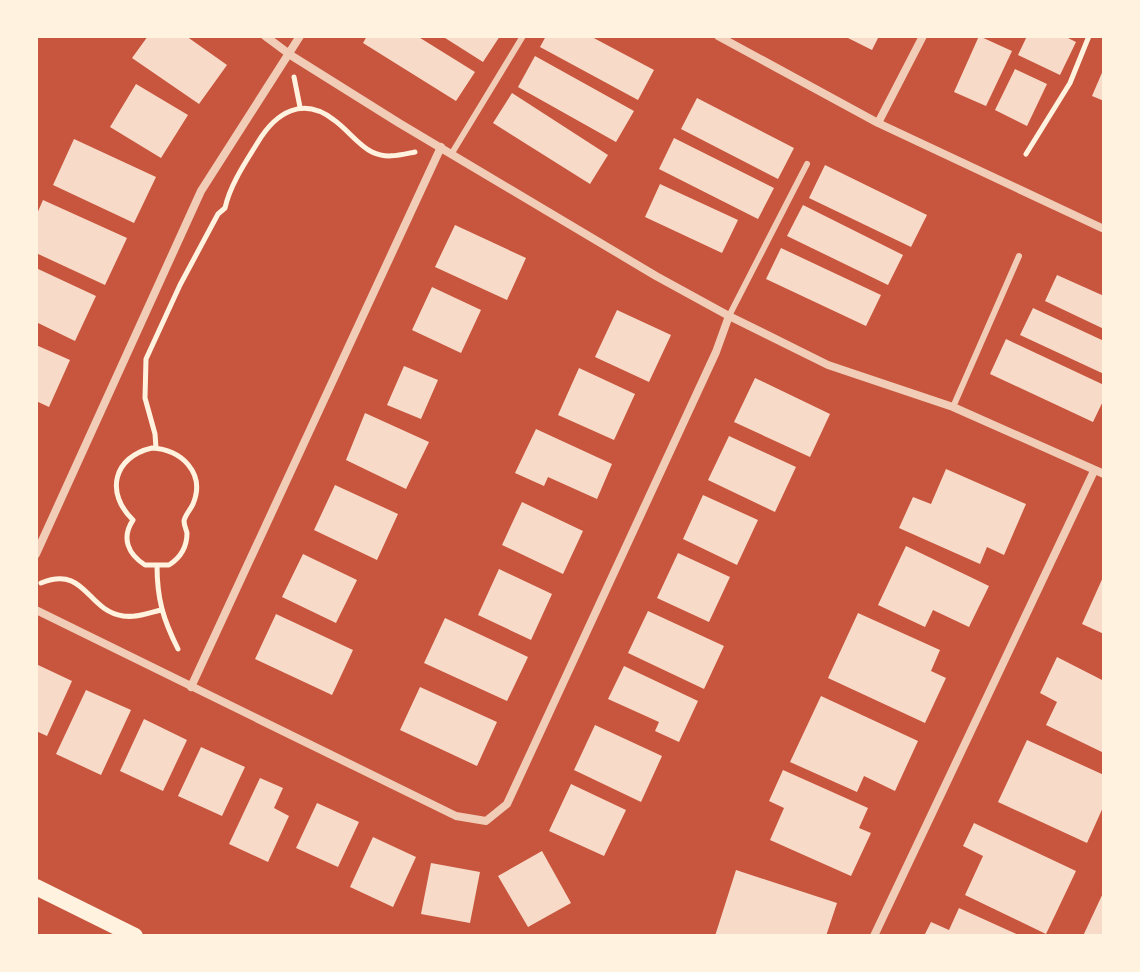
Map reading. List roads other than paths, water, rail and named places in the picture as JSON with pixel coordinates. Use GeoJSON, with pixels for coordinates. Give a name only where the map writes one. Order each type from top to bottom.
{"type":"FeatureCollection","features":[{"type":"Feature","properties":{"kind":"main road"},"geometry":{"type":"LineString","coordinates":[[36,887],[135,936]]}},
{"type":"Feature","properties":{"kind":"street"},"geometry":{"type":"LineString","coordinates":[[265,36],[288,54],[441,147],[656,276],[729,316],[828,365],[953,407],[1099,472],[874,936]]}},
{"type":"Feature","properties":{"kind":"street"},"geometry":{"type":"LineString","coordinates":[[36,554],[201,191],[300,36]]}},
{"type":"Feature","properties":{"kind":"street"},"geometry":{"type":"LineString","coordinates":[[718,36],[878,123],[1104,229]]}},
{"type":"Feature","properties":{"kind":"street"},"geometry":{"type":"LineString","coordinates":[[878,123],[923,36]]}},
{"type":"Feature","properties":{"kind":"street"},"geometry":{"type":"LineString","coordinates":[[191,687],[441,147]]}},
{"type":"Feature","properties":{"kind":"street"},"geometry":{"type":"LineString","coordinates":[[36,610],[456,816],[486,821],[507,804],[716,352],[729,316]]}},
{"type":"Feature","properties":{"kind":"lane"},"geometry":{"type":"LineString","coordinates":[[452,153],[523,36]]}},
{"type":"Feature","properties":{"kind":"lane"},"geometry":{"type":"LineString","coordinates":[[729,316],[807,164]]}},
{"type":"Feature","properties":{"kind":"lane"},"geometry":{"type":"LineString","coordinates":[[953,407],[1019,256]]}}]}
